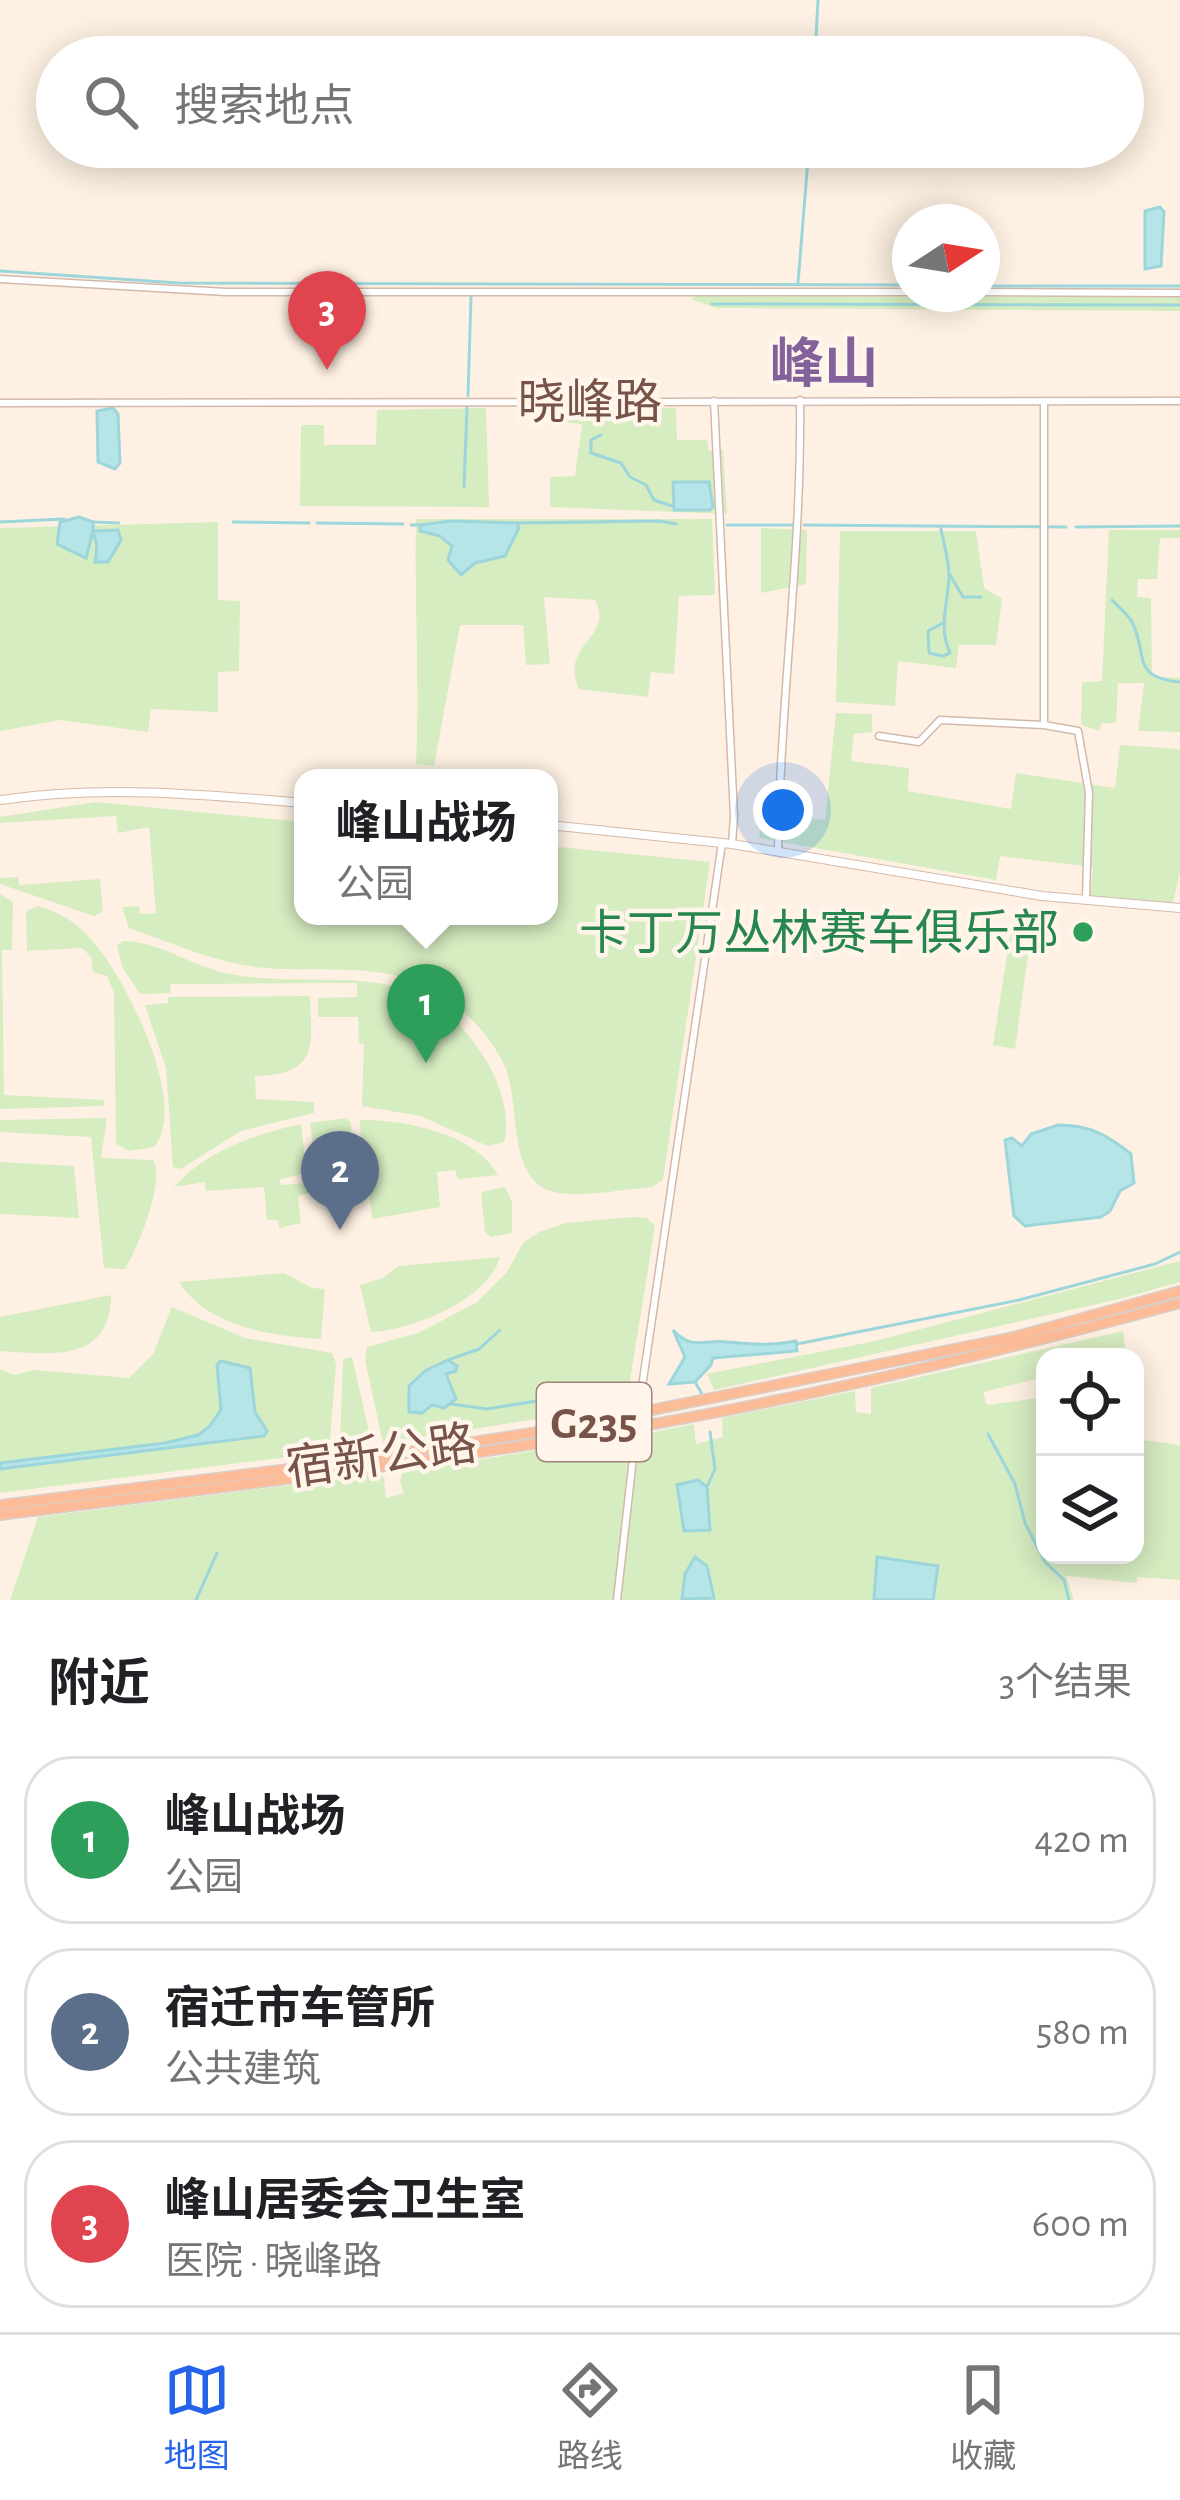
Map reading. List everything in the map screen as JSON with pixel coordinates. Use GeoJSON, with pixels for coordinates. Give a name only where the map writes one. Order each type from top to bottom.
{"type":"FeatureCollection","features":[{"type":"Feature","properties":{"kind":"highway","name":"宿新公路"},"geometry":{"type":"LineString","coordinates":[[0,1505],[359,1460],[638,1414],[1014,1337],[1180,1291]]}},
{"type":"Feature","properties":{"kind":"highway","name":"宿新公路"},"geometry":{"type":"LineString","coordinates":[[0,1515],[361,1470],[638,1427],[1014,1348],[1180,1303]]}},
{"type":"Feature","properties":{"kind":"main road"},"geometry":{"type":"LineString","coordinates":[[0,800],[140,789],[294,802]]}},
{"type":"Feature","properties":{"kind":"main road"},"geometry":{"type":"LineString","coordinates":[[558,826],[778,850],[1086,901],[1180,908]]}},
{"type":"Feature","properties":{"kind":"street"},"geometry":{"type":"LineString","coordinates":[[0,279],[226,292],[892,292]]}},
{"type":"Feature","properties":{"kind":"street"},"geometry":{"type":"LineString","coordinates":[[1000,292],[1180,293]]}},
{"type":"Feature","properties":{"kind":"street"},"geometry":{"type":"LineString","coordinates":[[778,850],[779,762],[801,477],[800,400]]}},
{"type":"Feature","properties":{"kind":"street"},"geometry":{"type":"LineString","coordinates":[[617,1600],[638,1414],[727,843],[732,770],[714,401]]}},
{"type":"Feature","properties":{"kind":"street"},"geometry":{"type":"LineString","coordinates":[[1044,401],[1044,725]]}},
{"type":"Feature","properties":{"kind":"street","name":"晓峰路"},"geometry":{"type":"LineString","coordinates":[[0,403],[1180,401]]}},
{"type":"Feature","properties":{"kind":"street"},"geometry":{"type":"LineString","coordinates":[[879,736],[919,742],[940,720],[1074,730],[1089,793],[1086,901]]}},
{"type":"Feature","properties":{"kind":"green space"},"geometry":{"type":"Polygon","coordinates":[[[892,296],[892,309],[716,308],[691,299],[892,296]]]}},
{"type":"Feature","properties":{"kind":"green space"},"geometry":{"type":"Polygon","coordinates":[[[1000,297],[1180,297],[1180,311],[1000,310],[1000,297]]]}},
{"type":"Feature","properties":{"kind":"green space"},"geometry":{"type":"Polygon","coordinates":[[[486,408],[489,507],[300,506],[301,425],[324,425],[324,445],[376,445],[377,410],[486,408]]]}},
{"type":"Feature","properties":{"kind":"green space"},"geometry":{"type":"Polygon","coordinates":[[[676,408],[677,440],[707,440],[709,451],[723,450],[727,514],[550,507],[550,477],[575,476],[582,424],[554,421],[554,409],[676,408]]]}},
{"type":"Feature","properties":{"kind":"green space"},"geometry":{"type":"Polygon","coordinates":[[[416,519],[712,519],[715,595],[679,596],[674,674],[651,672],[648,697],[579,689],[576,661],[598,624],[595,600],[544,597],[550,664],[526,665],[523,625],[460,625],[434,766],[416,764],[416,519]]]}},
{"type":"Feature","properties":{"kind":"green space"},"geometry":{"type":"Polygon","coordinates":[[[218,522],[218,600],[240,601],[239,671],[218,672],[218,712],[151,709],[148,732],[60,720],[0,731],[0,528],[218,522]]]}},
{"type":"Feature","properties":{"kind":"green space"},"geometry":{"type":"Polygon","coordinates":[[[761,528],[807,530],[806,584],[761,593],[761,528]]]}},
{"type":"Feature","properties":{"kind":"green space"},"geometry":{"type":"Polygon","coordinates":[[[1109,530],[1180,530],[1180,538],[1160,538],[1157,579],[1138,579],[1137,597],[1151,598],[1152,676],[1180,678],[1180,732],[1138,731],[1144,683],[1118,683],[1116,723],[1101,723],[1100,731],[1081,725],[1082,682],[1102,681],[1109,530]]]}},
{"type":"Feature","properties":{"kind":"green space"},"geometry":{"type":"Polygon","coordinates":[[[840,531],[976,531],[984,588],[1002,599],[996,645],[959,645],[956,668],[898,661],[895,706],[836,702],[840,531]]]}},
{"type":"Feature","properties":{"kind":"green space"},"geometry":{"type":"Polygon","coordinates":[[[836,713],[872,714],[872,732],[854,734],[851,761],[909,768],[908,791],[1011,809],[1016,773],[1115,788],[1120,745],[1180,749],[1180,872],[1173,903],[1090,896],[1093,867],[1000,856],[996,880],[759,838],[763,812],[825,820],[836,713]]]}},
{"type":"Feature","properties":{"kind":"green space"},"geometry":{"type":"Polygon","coordinates":[[[96,802],[294,821],[294,925],[558,925],[558,847],[710,862],[663,1180],[652,1187],[587,1194],[551,1191],[537,1183],[521,1156],[510,1084],[501,1059],[489,1039],[448,999],[425,985],[375,972],[243,965],[129,928],[122,907],[139,906],[140,914],[156,913],[149,827],[118,833],[116,816],[0,823],[0,817],[96,802]]]}},
{"type":"Feature","properties":{"kind":"green space"},"geometry":{"type":"Polygon","coordinates":[[[18,877],[19,885],[100,879],[103,912],[94,916],[0,884],[0,878],[18,877]]]}},
{"type":"Feature","properties":{"kind":"green space"},"geometry":{"type":"Polygon","coordinates":[[[0,894],[13,902],[12,950],[2,950],[4,1095],[105,1100],[103,1106],[0,1109],[0,894]]]}},
{"type":"Feature","properties":{"kind":"green space"},"geometry":{"type":"Polygon","coordinates":[[[39,906],[65,917],[87,935],[133,1006],[148,1038],[164,1101],[163,1127],[154,1147],[129,1151],[116,1144],[114,993],[107,976],[93,972],[91,957],[82,948],[27,951],[26,911],[39,906]]]}},
{"type":"Feature","properties":{"kind":"green space"},"geometry":{"type":"Polygon","coordinates":[[[1011,930],[1023,935],[1029,948],[1015,1049],[993,1045],[1011,930]]]}},
{"type":"Feature","properties":{"kind":"green space"},"geometry":{"type":"Polygon","coordinates":[[[123,941],[150,945],[230,974],[372,982],[433,1003],[460,1026],[492,1070],[505,1112],[504,1142],[488,1146],[420,1116],[362,1106],[364,1044],[359,1043],[358,1017],[318,1017],[318,998],[357,997],[357,983],[171,984],[170,993],[140,994],[122,967],[117,945],[123,941]]]}},
{"type":"Feature","properties":{"kind":"green space"},"geometry":{"type":"Polygon","coordinates":[[[310,996],[310,1044],[301,1064],[255,1076],[256,1099],[314,1102],[314,1113],[241,1131],[181,1169],[173,1167],[166,1068],[145,1005],[168,1003],[168,997],[310,996]]]}},
{"type":"Feature","properties":{"kind":"green space"},"geometry":{"type":"Polygon","coordinates":[[[107,1118],[101,1158],[153,1160],[156,1169],[149,1214],[125,1269],[104,1268],[91,1137],[0,1132],[0,1120],[107,1118]]]}},
{"type":"Feature","properties":{"kind":"green space"},"geometry":{"type":"Polygon","coordinates":[[[346,1118],[351,1123],[354,1174],[318,1179],[310,1123],[346,1118]]]}},
{"type":"Feature","properties":{"kind":"green space"},"geometry":{"type":"Polygon","coordinates":[[[360,1120],[397,1122],[456,1139],[488,1161],[498,1175],[458,1179],[455,1170],[437,1172],[440,1207],[372,1219],[369,1188],[363,1188],[360,1120]]]}},
{"type":"Feature","properties":{"kind":"green space"},"geometry":{"type":"Polygon","coordinates":[[[301,1124],[306,1167],[301,1174],[279,1180],[281,1185],[307,1183],[308,1194],[298,1196],[301,1223],[279,1228],[278,1220],[267,1220],[264,1187],[206,1191],[205,1182],[174,1187],[201,1163],[232,1146],[301,1124]]]}},
{"type":"Feature","properties":{"kind":"green space"},"geometry":{"type":"Polygon","coordinates":[[[0,1162],[74,1166],[79,1218],[0,1214],[0,1162]]]}},
{"type":"Feature","properties":{"kind":"green space"},"geometry":{"type":"Polygon","coordinates":[[[505,1187],[512,1202],[512,1233],[490,1237],[485,1231],[481,1192],[505,1187]]]}},
{"type":"Feature","properties":{"kind":"green space"},"geometry":{"type":"Polygon","coordinates":[[[647,1218],[655,1226],[626,1405],[383,1443],[365,1360],[367,1347],[418,1333],[476,1303],[507,1272],[523,1243],[539,1232],[566,1223],[647,1218]]]}},
{"type":"Feature","properties":{"kind":"green space"},"geometry":{"type":"Polygon","coordinates":[[[500,1257],[481,1287],[447,1310],[371,1332],[360,1285],[383,1278],[398,1266],[500,1257]]]}},
{"type":"Feature","properties":{"kind":"green space"},"geometry":{"type":"Polygon","coordinates":[[[1180,1261],[1180,1282],[1124,1298],[714,1390],[707,1374],[875,1341],[1180,1261]]]}},
{"type":"Feature","properties":{"kind":"green space"},"geometry":{"type":"Polygon","coordinates":[[[284,1273],[312,1288],[325,1289],[321,1339],[262,1332],[223,1319],[191,1297],[179,1282],[284,1273]]]}},
{"type":"Feature","properties":{"kind":"green space"},"geometry":{"type":"Polygon","coordinates":[[[111,1295],[108,1317],[89,1344],[57,1353],[0,1351],[0,1317],[111,1295]]]}},
{"type":"Feature","properties":{"kind":"green space"},"geometry":{"type":"Polygon","coordinates":[[[172,1307],[245,1338],[332,1353],[336,1364],[329,1452],[0,1493],[0,1369],[14,1375],[33,1370],[129,1378],[153,1354],[172,1307]]]}},
{"type":"Feature","properties":{"kind":"green space"},"geometry":{"type":"Polygon","coordinates":[[[1123,1331],[1125,1348],[1048,1348],[1123,1331]]]}},
{"type":"Feature","properties":{"kind":"green space"},"geometry":{"type":"Polygon","coordinates":[[[1036,1351],[1036,1379],[983,1392],[987,1405],[1036,1398],[1036,1564],[1144,1564],[1144,1440],[1180,1445],[1180,1580],[1138,1577],[1136,1583],[1066,1576],[1074,1600],[10,1600],[38,1517],[379,1474],[384,1478],[386,1498],[404,1493],[403,1472],[626,1436],[627,1462],[641,1454],[644,1434],[694,1424],[696,1444],[723,1437],[722,1418],[855,1391],[856,1412],[871,1414],[871,1388],[1036,1351]]]}},
{"type":"Feature","properties":{"kind":"green space"},"geometry":{"type":"Polygon","coordinates":[[[352,1357],[371,1440],[345,1446],[340,1442],[343,1359],[352,1357]]]}},
{"type":"Feature","properties":{"kind":"water"},"geometry":{"type":"Polygon","coordinates":[[[1160,207],[1164,212],[1161,266],[1145,269],[1145,211],[1160,207]]]}},
{"type":"Feature","properties":{"kind":"water"},"geometry":{"type":"Polygon","coordinates":[[[113,408],[118,414],[120,463],[115,469],[98,462],[97,411],[113,408]]]}},
{"type":"Feature","properties":{"kind":"water"},"geometry":{"type":"Polygon","coordinates":[[[673,482],[709,482],[713,507],[674,510],[673,482]]]}},
{"type":"Feature","properties":{"kind":"water"},"geometry":{"type":"Polygon","coordinates":[[[79,517],[93,522],[86,558],[57,544],[60,522],[79,517]]]}},
{"type":"Feature","properties":{"kind":"water"},"geometry":{"type":"Polygon","coordinates":[[[517,523],[519,528],[505,556],[475,563],[461,575],[448,560],[452,546],[440,536],[420,531],[421,525],[517,523]]]}},
{"type":"Feature","properties":{"kind":"water"},"geometry":{"type":"Polygon","coordinates":[[[118,530],[121,540],[108,562],[95,562],[93,531],[118,530]]]}},
{"type":"Feature","properties":{"kind":"water"},"geometry":{"type":"Polygon","coordinates":[[[1058,1125],[1089,1129],[1122,1147],[1131,1154],[1134,1183],[1120,1191],[1110,1211],[1101,1217],[1025,1226],[1014,1216],[1005,1140],[1012,1138],[1022,1146],[1031,1134],[1058,1125]]]}},
{"type":"Feature","properties":{"kind":"water"},"geometry":{"type":"Polygon","coordinates":[[[673,1330],[692,1342],[796,1341],[797,1351],[713,1358],[695,1382],[669,1384],[685,1357],[673,1330]]]}},
{"type":"Feature","properties":{"kind":"water"},"geometry":{"type":"Polygon","coordinates":[[[448,1360],[457,1366],[446,1374],[456,1399],[444,1408],[432,1405],[422,1413],[409,1412],[409,1386],[425,1371],[448,1360]]]}},
{"type":"Feature","properties":{"kind":"water"},"geometry":{"type":"Polygon","coordinates":[[[221,1361],[250,1368],[255,1412],[267,1431],[264,1436],[0,1469],[0,1463],[198,1435],[221,1410],[217,1365],[221,1361]]]}},
{"type":"Feature","properties":{"kind":"water"},"geometry":{"type":"Polygon","coordinates":[[[698,1480],[707,1487],[710,1530],[684,1531],[677,1485],[698,1480]]]}},
{"type":"Feature","properties":{"kind":"water"},"geometry":{"type":"Polygon","coordinates":[[[695,1557],[707,1566],[714,1598],[682,1599],[685,1574],[695,1557]]]}},
{"type":"Feature","properties":{"kind":"water"},"geometry":{"type":"Polygon","coordinates":[[[877,1557],[938,1566],[933,1600],[874,1600],[877,1557]]]}},
{"type":"Feature","properties":{"kind":"waterway"},"geometry":{"type":"LineString","coordinates":[[816,36],[818,0]]}},
{"type":"Feature","properties":{"kind":"waterway"},"geometry":{"type":"LineString","coordinates":[[798,283],[807,168]]}},
{"type":"Feature","properties":{"kind":"waterway"},"geometry":{"type":"LineString","coordinates":[[0,271],[179,283],[892,285]]}},
{"type":"Feature","properties":{"kind":"waterway"},"geometry":{"type":"LineString","coordinates":[[1000,286],[1180,286]]}},
{"type":"Feature","properties":{"kind":"waterway"},"geometry":{"type":"LineString","coordinates":[[468,396],[471,297]]}},
{"type":"Feature","properties":{"kind":"waterway"},"geometry":{"type":"LineString","coordinates":[[712,304],[1180,305]]}},
{"type":"Feature","properties":{"kind":"waterway"},"geometry":{"type":"LineString","coordinates":[[464,487],[467,408]]}},
{"type":"Feature","properties":{"kind":"waterway"},"geometry":{"type":"LineString","coordinates":[[601,435],[591,440],[591,453],[621,463],[630,477],[646,485],[654,500],[672,506]]}},
{"type":"Feature","properties":{"kind":"waterway"},"geometry":{"type":"LineString","coordinates":[[0,522],[64,519]]}},
{"type":"Feature","properties":{"kind":"waterway"},"geometry":{"type":"LineString","coordinates":[[93,522],[119,523]]}},
{"type":"Feature","properties":{"kind":"waterway"},"geometry":{"type":"LineString","coordinates":[[233,522],[309,523]]}},
{"type":"Feature","properties":{"kind":"waterway"},"geometry":{"type":"LineString","coordinates":[[317,523],[403,524]]}},
{"type":"Feature","properties":{"kind":"waterway"},"geometry":{"type":"LineString","coordinates":[[517,523],[676,524]]}},
{"type":"Feature","properties":{"kind":"waterway"},"geometry":{"type":"LineString","coordinates":[[411,525],[421,525]]}},
{"type":"Feature","properties":{"kind":"waterway"},"geometry":{"type":"LineString","coordinates":[[727,525],[793,525]]}},
{"type":"Feature","properties":{"kind":"waterway"},"geometry":{"type":"LineString","coordinates":[[804,525],[1066,527]]}},
{"type":"Feature","properties":{"kind":"waterway"},"geometry":{"type":"LineString","coordinates":[[1076,527],[1180,526]]}},
{"type":"Feature","properties":{"kind":"waterway"},"geometry":{"type":"LineString","coordinates":[[941,529],[949,571],[944,624],[950,653],[929,653],[928,631],[943,623]]}},
{"type":"Feature","properties":{"kind":"waterway"},"geometry":{"type":"LineString","coordinates":[[950,575],[963,597],[981,597]]}},
{"type":"Feature","properties":{"kind":"waterway"},"geometry":{"type":"LineString","coordinates":[[1112,600],[1132,622],[1147,670],[1180,682]]}},
{"type":"Feature","properties":{"kind":"waterway"},"geometry":{"type":"LineString","coordinates":[[797,1344],[1019,1300],[1155,1264],[1180,1252]]}},
{"type":"Feature","properties":{"kind":"waterway"},"geometry":{"type":"LineString","coordinates":[[448,1360],[479,1349],[500,1330]]}},
{"type":"Feature","properties":{"kind":"waterway"},"geometry":{"type":"LineString","coordinates":[[695,1382],[702,1394]]}},
{"type":"Feature","properties":{"kind":"waterway"},"geometry":{"type":"LineString","coordinates":[[451,1404],[487,1409],[624,1387]]}},
{"type":"Feature","properties":{"kind":"waterway"},"geometry":{"type":"LineString","coordinates":[[707,1487],[715,1469],[710,1432]]}},
{"type":"Feature","properties":{"kind":"waterway"},"geometry":{"type":"LineString","coordinates":[[988,1434],[1015,1484],[1025,1523],[1045,1562],[1064,1580],[1069,1600]]}},
{"type":"Feature","properties":{"kind":"waterway"},"geometry":{"type":"LineString","coordinates":[[196,1600],[217,1553]]}},
{"type":"Feature","properties":{"kind":"place","name":"峰山居委会卫生室"},"geometry":{"type":"Point","coordinates":[327,370]}},
{"type":"Feature","properties":{"kind":"place","name":"卡丁万丛林赛车俱乐部"},"geometry":{"type":"Point","coordinates":[1083,932]}},
{"type":"Feature","properties":{"kind":"place","name":"峰山战场"},"geometry":{"type":"Point","coordinates":[426,1063]}},
{"type":"Feature","properties":{"kind":"place","name":"宿迁市车管所"},"geometry":{"type":"Point","coordinates":[340,1230]}},
{"type":"Feature","properties":{"kind":"district","name":"峰山"},"geometry":{"type":"Point","coordinates":[824,363]}}]}
